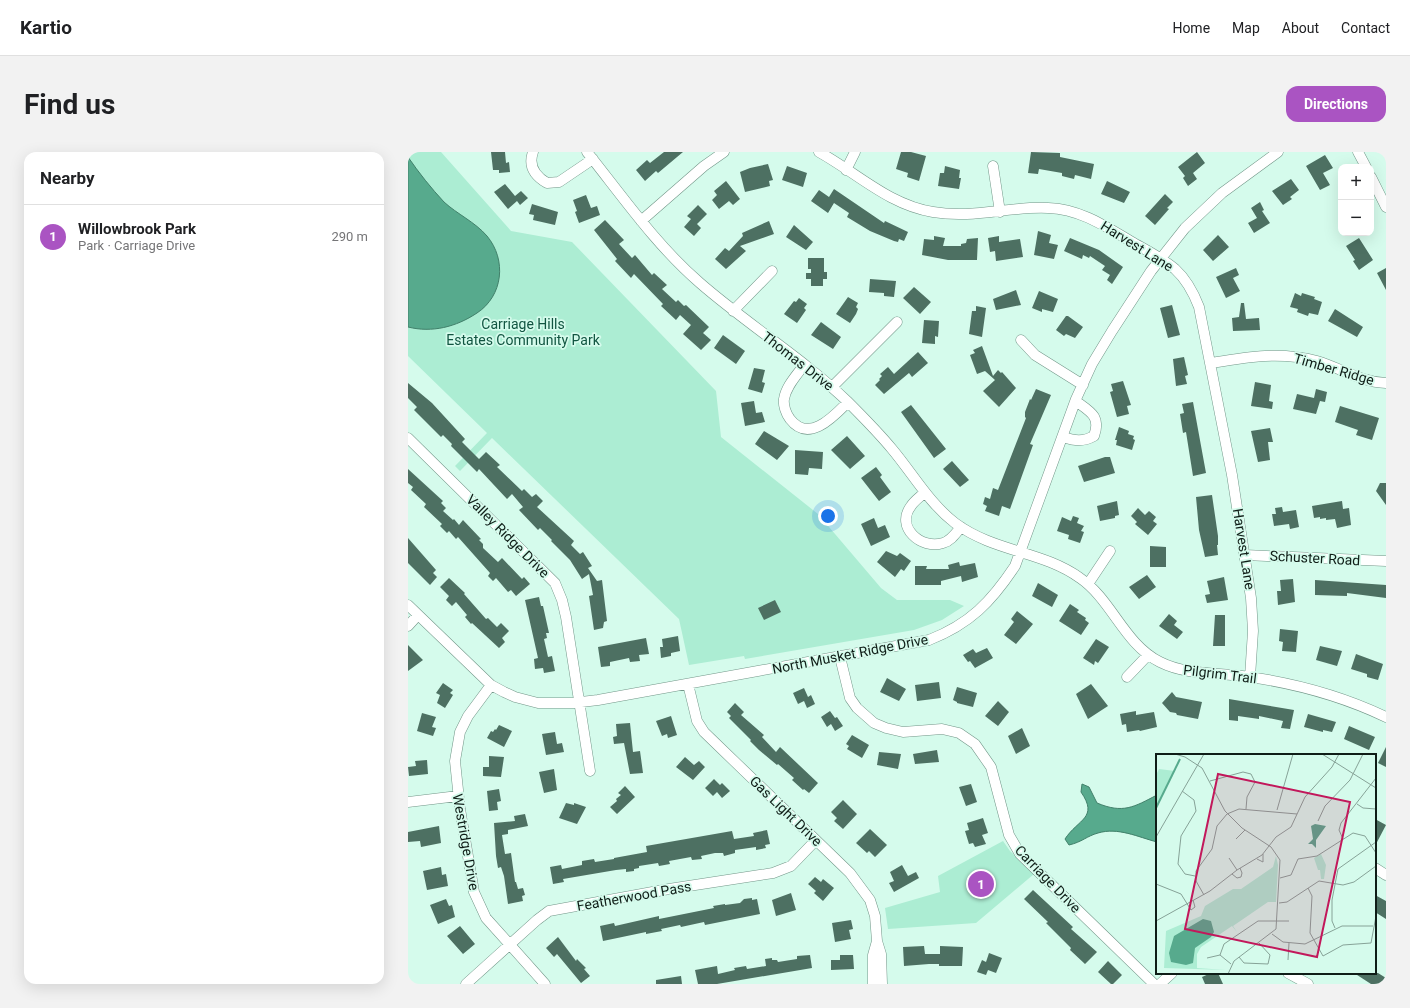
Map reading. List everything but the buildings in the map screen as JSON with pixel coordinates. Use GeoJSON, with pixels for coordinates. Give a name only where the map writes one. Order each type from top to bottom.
{"type":"FeatureCollection","features":[{"type":"Feature","properties":{"kind":"street"},"geometry":{"type":"LineString","coordinates":[[533,152],[532,165],[534,172],[547,183],[559,182],[590,156]]}},
{"type":"Feature","properties":{"kind":"street"},"geometry":{"type":"LineString","coordinates":[[641,221],[704,166],[724,152]]}},
{"type":"Feature","properties":{"kind":"street","name":"Harvest Lane"},"geometry":{"type":"LineString","coordinates":[[819,152],[885,195],[925,210],[960,215],[1040,208],[1072,211],[1097,221],[1161,258],[1180,274],[1195,297],[1203,323],[1232,475],[1253,614],[1250,677]]}},
{"type":"Feature","properties":{"kind":"street"},"geometry":{"type":"LineString","coordinates":[[846,170],[855,152]]}},
{"type":"Feature","properties":{"kind":"street","name":"North Musket Ridge Drive"},"geometry":{"type":"LineString","coordinates":[[408,605],[491,685],[515,697],[538,703],[580,702],[688,684],[930,640],[946,634],[965,623],[984,608],[1001,588],[1015,566],[1076,399],[1092,364],[1112,331],[1161,258],[1201,212],[1232,186],[1278,152]]}},
{"type":"Feature","properties":{"kind":"street"},"geometry":{"type":"LineString","coordinates":[[1358,152],[1364,164]]}},
{"type":"Feature","properties":{"kind":"street","name":"Thomas Drive"},"geometry":{"type":"LineString","coordinates":[[590,156],[641,221],[694,277],[733,311],[804,364],[848,402],[893,451],[924,493],[945,514],[961,527],[988,542],[1020,552]]}},
{"type":"Feature","properties":{"kind":"street"},"geometry":{"type":"LineString","coordinates":[[993,166],[1000,212]]}},
{"type":"Feature","properties":{"kind":"street"},"geometry":{"type":"LineString","coordinates":[[1374,183],[1386,207]]}},
{"type":"Feature","properties":{"kind":"street"},"geometry":{"type":"LineString","coordinates":[[733,311],[772,271]]}},
{"type":"Feature","properties":{"kind":"street"},"geometry":{"type":"LineString","coordinates":[[832,388],[897,322]]}},
{"type":"Feature","properties":{"kind":"street"},"geometry":{"type":"LineString","coordinates":[[1021,340],[1035,355],[1083,385]]}},
{"type":"Feature","properties":{"kind":"street","name":"Timber Ridge"},"geometry":{"type":"LineString","coordinates":[[1211,363],[1252,356],[1285,355],[1317,361],[1366,381],[1386,383]]}},
{"type":"Feature","properties":{"kind":"street"},"geometry":{"type":"LineString","coordinates":[[804,364],[789,386],[784,399],[785,410],[793,424],[801,428],[824,425],[848,402]]}},
{"type":"Feature","properties":{"kind":"street"},"geometry":{"type":"LineString","coordinates":[[1062,437],[1071,440],[1085,441],[1094,436],[1098,426],[1095,417],[1077,402],[1076,399]]}},
{"type":"Feature","properties":{"kind":"street","name":"Valley Ridge Drive"},"geometry":{"type":"LineString","coordinates":[[408,438],[555,583],[562,600],[566,617],[590,770]]}},
{"type":"Feature","properties":{"kind":"street"},"geometry":{"type":"LineString","coordinates":[[924,493],[911,506],[908,514],[907,525],[914,537],[922,543],[944,543],[952,538],[961,527]]}},
{"type":"Feature","properties":{"kind":"street"},"geometry":{"type":"LineString","coordinates":[[1088,584],[1110,551]]}},
{"type":"Feature","properties":{"kind":"street","name":"Pilgrim Trail"},"geometry":{"type":"LineString","coordinates":[[1020,552],[1055,563],[1072,572],[1088,584],[1103,600],[1140,649],[1148,655],[1173,668],[1183,671],[1250,677],[1293,684],[1320,691],[1363,706],[1386,717]]}},
{"type":"Feature","properties":{"kind":"street","name":"Schuster Road"},"geometry":{"type":"LineString","coordinates":[[1245,556],[1386,561]]}},
{"type":"Feature","properties":{"kind":"street"},"geometry":{"type":"LineString","coordinates":[[408,626],[418,615]]}},
{"type":"Feature","properties":{"kind":"street"},"geometry":{"type":"LineString","coordinates":[[1127,677],[1148,655]]}},
{"type":"Feature","properties":{"kind":"street","name":"Carriage Drive"},"geometry":{"type":"LineString","coordinates":[[840,657],[850,698],[857,708],[874,723],[886,728],[903,732],[942,729],[959,733],[975,744],[991,767],[1009,835],[1020,854],[1154,984]]}},
{"type":"Feature","properties":{"kind":"street","name":"Gas Light Drive"},"geometry":{"type":"LineString","coordinates":[[688,684],[697,721],[704,732],[850,873],[870,900],[875,916],[877,941],[881,954],[882,984]]}},
{"type":"Feature","properties":{"kind":"street","name":"Westridge Drive"},"geometry":{"type":"LineString","coordinates":[[491,685],[468,716],[460,732],[454,761],[458,796],[474,892],[486,918],[545,984]]}},
{"type":"Feature","properties":{"kind":"street"},"geometry":{"type":"LineString","coordinates":[[408,802],[458,796]]}},
{"type":"Feature","properties":{"kind":"street","name":"Featherwood Pass"},"geometry":{"type":"LineString","coordinates":[[466,984],[549,911],[669,889],[772,873],[791,866],[816,840]]}},
{"type":"Feature","properties":{"kind":"street"},"geometry":{"type":"LineString","coordinates":[[1376,869],[1386,875]]}},
{"type":"Feature","properties":{"kind":"street","name":"Gas Light Drive"},"geometry":{"type":"LineString","coordinates":[[873,984],[873,955],[877,941]]}},
{"type":"Feature","properties":{"kind":"street"},"geometry":{"type":"LineString","coordinates":[[1160,984],[1171,974]]}},
{"type":"Feature","properties":{"kind":"street"},"geometry":{"type":"LineString","coordinates":[[1290,974],[1308,984]]}},
{"type":"Feature","properties":{"kind":"green space","name":"Carriage Hills Estates Community Park"},"geometry":{"type":"Polygon","coordinates":[[[408,152],[441,152],[511,231],[572,242],[716,391],[721,437],[818,514],[881,588],[897,600],[950,600],[964,606],[942,620],[914,630],[745,659],[744,656],[689,665],[679,619],[492,438],[460,471],[455,466],[487,433],[408,356],[408,152]]]}},
{"type":"Feature","properties":{"kind":"green space"},"geometry":{"type":"Polygon","coordinates":[[[1003,841],[1010,851],[1034,874],[976,923],[888,929],[885,908],[940,892],[938,876],[1003,841]]]}},
{"type":"Feature","properties":{"kind":"shaded area"},"geometry":{"type":"Polygon","coordinates":[[[408,157],[444,202],[477,226],[487,236],[498,256],[499,277],[497,287],[486,306],[469,318],[444,328],[417,329],[408,327],[408,157]]]}},
{"type":"Feature","properties":{"kind":"shaded area"},"geometry":{"type":"Polygon","coordinates":[[[1082,784],[1089,787],[1097,803],[1114,808],[1128,808],[1135,806],[1156,796],[1156,842],[1128,833],[1105,831],[1069,845],[1065,839],[1070,832],[1085,818],[1087,813],[1088,808],[1086,801],[1081,792],[1082,784]]]}},
{"type":"Feature","properties":{"kind":"place","name":"Willowbrook Park"},"geometry":{"type":"Point","coordinates":[981,884]}}]}
